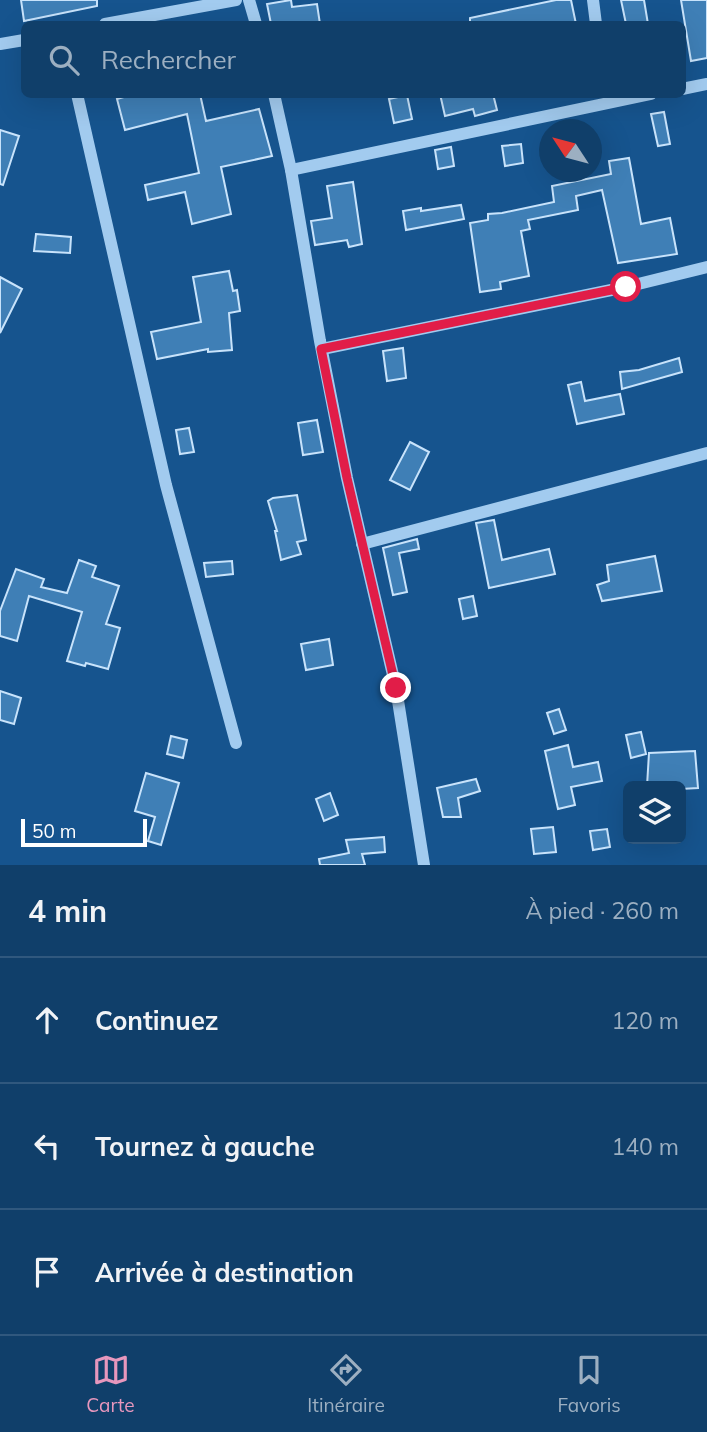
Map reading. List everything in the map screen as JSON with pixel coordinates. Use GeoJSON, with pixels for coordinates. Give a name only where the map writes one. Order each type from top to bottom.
{"type":"FeatureCollection","features":[{"type":"Feature","properties":{"kind":"street"},"geometry":{"type":"LineString","coordinates":[[121,21],[236,0]]}},
{"type":"Feature","properties":{"kind":"street"},"geometry":{"type":"LineString","coordinates":[[249,0],[255,21]]}},
{"type":"Feature","properties":{"kind":"street"},"geometry":{"type":"LineString","coordinates":[[593,0],[596,21]]}},
{"type":"Feature","properties":{"kind":"street"},"geometry":{"type":"LineString","coordinates":[[0,44],[21,40]]}},
{"type":"Feature","properties":{"kind":"street"},"geometry":{"type":"LineString","coordinates":[[686,88],[707,84]]}},
{"type":"Feature","properties":{"kind":"street"},"geometry":{"type":"LineString","coordinates":[[78,98],[166,485],[236,743]]}},
{"type":"Feature","properties":{"kind":"street"},"geometry":{"type":"LineString","coordinates":[[275,98],[291,170],[321,349],[396,688],[424,865]]}},
{"type":"Feature","properties":{"kind":"street"},"geometry":{"type":"LineString","coordinates":[[291,170],[607,99]]}},
{"type":"Feature","properties":{"kind":"street"},"geometry":{"type":"LineString","coordinates":[[321,349],[626,287],[707,267]]}},
{"type":"Feature","properties":{"kind":"street"},"geometry":{"type":"LineString","coordinates":[[362,544],[707,453]]}},
{"type":"Feature","properties":{"kind":"building"},"geometry":{"type":"Polygon","coordinates":[[[21,0],[97,0],[97,6],[24,21],[21,0]]]}},
{"type":"Feature","properties":{"kind":"building"},"geometry":{"type":"Polygon","coordinates":[[[291,0],[292,7],[317,4],[320,21],[270,21],[267,4],[291,0]]]}},
{"type":"Feature","properties":{"kind":"building"},"geometry":{"type":"Polygon","coordinates":[[[556,0],[571,0],[575,21],[470,21],[470,18],[556,0]]]}},
{"type":"Feature","properties":{"kind":"building"},"geometry":{"type":"Polygon","coordinates":[[[621,0],[644,0],[648,21],[625,21],[621,0]]]}},
{"type":"Feature","properties":{"kind":"building"},"geometry":{"type":"Polygon","coordinates":[[[681,0],[707,0],[707,58],[691,61],[681,0]]]}},
{"type":"Feature","properties":{"kind":"building"},"geometry":{"type":"Polygon","coordinates":[[[201,98],[206,121],[259,109],[272,156],[221,167],[231,214],[192,224],[185,192],[148,200],[145,185],[199,173],[187,114],[125,130],[117,99],[201,98]]]}},
{"type":"Feature","properties":{"kind":"building"},"geometry":{"type":"Polygon","coordinates":[[[408,98],[412,119],[394,123],[389,99],[408,98]]]}},
{"type":"Feature","properties":{"kind":"building"},"geometry":{"type":"Polygon","coordinates":[[[441,98],[494,98],[497,110],[475,116],[473,109],[445,116],[441,98]]]}},
{"type":"Feature","properties":{"kind":"building"},"geometry":{"type":"Polygon","coordinates":[[[664,112],[670,144],[658,146],[651,114],[664,112]]]}},
{"type":"Feature","properties":{"kind":"building"},"geometry":{"type":"Polygon","coordinates":[[[0,130],[19,136],[3,185],[0,184],[0,130]]]}},
{"type":"Feature","properties":{"kind":"building"},"geometry":{"type":"Polygon","coordinates":[[[521,144],[523,163],[505,166],[502,146],[521,144]]]}},
{"type":"Feature","properties":{"kind":"building"},"geometry":{"type":"Polygon","coordinates":[[[451,147],[454,166],[438,169],[435,150],[451,147]]]}},
{"type":"Feature","properties":{"kind":"building"},"geometry":{"type":"Polygon","coordinates":[[[629,158],[641,224],[670,218],[677,254],[618,263],[602,190],[576,196],[578,210],[528,220],[530,229],[521,231],[529,276],[500,282],[501,289],[480,292],[470,223],[488,220],[488,214],[554,202],[552,186],[572,182],[602,182],[602,176],[611,174],[609,161],[629,158]]]}},
{"type":"Feature","properties":{"kind":"building"},"geometry":{"type":"Polygon","coordinates":[[[353,182],[362,244],[349,247],[347,240],[315,245],[311,221],[332,218],[327,186],[353,182]]]}},
{"type":"Feature","properties":{"kind":"building"},"geometry":{"type":"Polygon","coordinates":[[[461,205],[464,219],[406,230],[403,211],[461,205]]]}},
{"type":"Feature","properties":{"kind":"building"},"geometry":{"type":"Polygon","coordinates":[[[36,234],[71,237],[70,253],[34,251],[36,234]]]}},
{"type":"Feature","properties":{"kind":"building"},"geometry":{"type":"Polygon","coordinates":[[[229,271],[233,291],[237,290],[240,311],[229,313],[232,350],[208,352],[208,349],[157,359],[151,332],[201,322],[193,277],[229,271]]]}},
{"type":"Feature","properties":{"kind":"building"},"geometry":{"type":"Polygon","coordinates":[[[0,277],[22,289],[0,333],[0,277]]]}},
{"type":"Feature","properties":{"kind":"building"},"geometry":{"type":"Polygon","coordinates":[[[403,348],[406,378],[387,381],[383,351],[403,348]]]}},
{"type":"Feature","properties":{"kind":"building"},"geometry":{"type":"Polygon","coordinates":[[[679,358],[682,372],[622,389],[620,372],[639,370],[679,358]]]}},
{"type":"Feature","properties":{"kind":"building"},"geometry":{"type":"Polygon","coordinates":[[[581,382],[585,401],[620,394],[624,414],[577,424],[568,385],[581,382]]]}},
{"type":"Feature","properties":{"kind":"building"},"geometry":{"type":"Polygon","coordinates":[[[317,420],[323,452],[303,455],[298,423],[317,420]]]}},
{"type":"Feature","properties":{"kind":"building"},"geometry":{"type":"Polygon","coordinates":[[[189,428],[194,452],[180,454],[176,430],[189,428]]]}},
{"type":"Feature","properties":{"kind":"building"},"geometry":{"type":"Polygon","coordinates":[[[410,442],[429,452],[410,490],[390,480],[410,442]]]}},
{"type":"Feature","properties":{"kind":"building"},"geometry":{"type":"Polygon","coordinates":[[[297,495],[306,540],[297,542],[301,554],[281,560],[277,531],[268,501],[297,495]]]}},
{"type":"Feature","properties":{"kind":"building"},"geometry":{"type":"Polygon","coordinates":[[[494,520],[502,560],[549,549],[555,574],[489,588],[476,523],[494,520]]]}},
{"type":"Feature","properties":{"kind":"building"},"geometry":{"type":"Polygon","coordinates":[[[417,539],[419,549],[399,553],[407,592],[393,595],[383,548],[417,539]]]}},
{"type":"Feature","properties":{"kind":"building"},"geometry":{"type":"Polygon","coordinates":[[[655,556],[662,591],[602,601],[597,585],[609,581],[607,565],[655,556]]]}},
{"type":"Feature","properties":{"kind":"building"},"geometry":{"type":"Polygon","coordinates":[[[79,560],[96,566],[92,577],[119,586],[106,624],[120,628],[108,669],[67,661],[82,612],[29,596],[17,641],[0,636],[0,611],[16,569],[44,579],[41,587],[67,593],[79,560]]]}},
{"type":"Feature","properties":{"kind":"building"},"geometry":{"type":"Polygon","coordinates":[[[232,561],[233,574],[206,577],[204,563],[232,561]]]}},
{"type":"Feature","properties":{"kind":"building"},"geometry":{"type":"Polygon","coordinates":[[[473,596],[477,616],[463,619],[459,599],[473,596]]]}},
{"type":"Feature","properties":{"kind":"building"},"geometry":{"type":"Polygon","coordinates":[[[329,639],[333,665],[306,670],[301,644],[329,639]]]}},
{"type":"Feature","properties":{"kind":"building"},"geometry":{"type":"Polygon","coordinates":[[[0,691],[21,698],[14,724],[0,720],[0,691]]]}},
{"type":"Feature","properties":{"kind":"building"},"geometry":{"type":"Polygon","coordinates":[[[559,709],[566,730],[554,734],[547,713],[559,709]]]}},
{"type":"Feature","properties":{"kind":"building"},"geometry":{"type":"Polygon","coordinates":[[[641,732],[646,754],[631,758],[626,735],[641,732]]]}},
{"type":"Feature","properties":{"kind":"building"},"geometry":{"type":"Polygon","coordinates":[[[171,736],[187,740],[183,758],[167,754],[171,736]]]}},
{"type":"Feature","properties":{"kind":"building"},"geometry":{"type":"Polygon","coordinates":[[[568,745],[573,767],[598,762],[602,781],[571,787],[575,805],[558,809],[545,751],[568,745]]]}},
{"type":"Feature","properties":{"kind":"building"},"geometry":{"type":"Polygon","coordinates":[[[695,751],[698,788],[686,789],[686,781],[647,781],[649,753],[695,751]]]}},
{"type":"Feature","properties":{"kind":"building"},"geometry":{"type":"Polygon","coordinates":[[[146,773],[179,783],[161,845],[148,841],[155,817],[135,811],[146,773]]]}},
{"type":"Feature","properties":{"kind":"building"},"geometry":{"type":"Polygon","coordinates":[[[476,779],[480,791],[458,798],[461,817],[443,817],[437,788],[476,779]]]}},
{"type":"Feature","properties":{"kind":"building"},"geometry":{"type":"Polygon","coordinates":[[[330,793],[338,815],[324,821],[316,799],[330,793]]]}},
{"type":"Feature","properties":{"kind":"building"},"geometry":{"type":"Polygon","coordinates":[[[553,827],[556,852],[534,854],[531,829],[553,827]]]}},
{"type":"Feature","properties":{"kind":"building"},"geometry":{"type":"Polygon","coordinates":[[[607,829],[610,847],[593,850],[590,831],[607,829]]]}},
{"type":"Feature","properties":{"kind":"building"},"geometry":{"type":"Polygon","coordinates":[[[384,837],[385,852],[362,854],[365,865],[320,865],[319,859],[349,853],[346,840],[384,837]]]}},
{"type":"Feature","properties":{"kind":"route"},"geometry":{"type":"LineString","coordinates":[[396,688],[347,478],[321,349],[626,287]]}}]}
